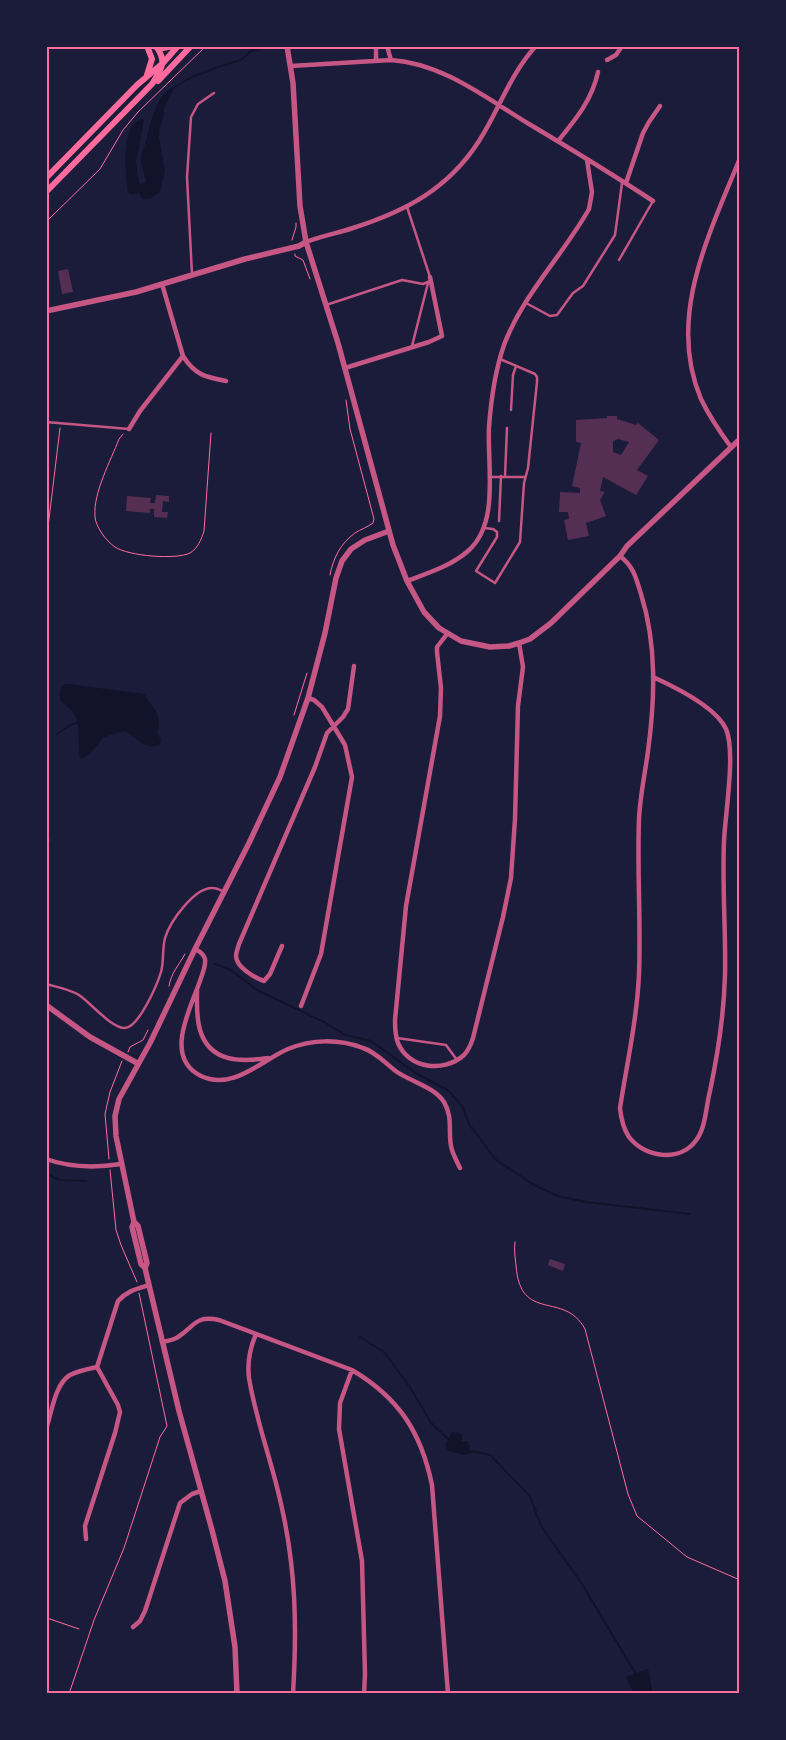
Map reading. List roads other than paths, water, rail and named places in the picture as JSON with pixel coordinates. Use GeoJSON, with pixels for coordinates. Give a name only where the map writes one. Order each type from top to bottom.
{"type":"FeatureCollection","features":[{"type":"Feature","properties":{"kind":"main road"},"geometry":{"type":"LineString","coordinates":[[147,46],[152,59],[147,75]]}},
{"type":"Feature","properties":{"kind":"main road"},"geometry":{"type":"LineString","coordinates":[[156,46],[163,48],[173,46]]}},
{"type":"Feature","properties":{"kind":"main road"},"geometry":{"type":"LineString","coordinates":[[46,192],[152,84],[163,63],[156,46]]}},
{"type":"Feature","properties":{"kind":"main road"},"geometry":{"type":"LineString","coordinates":[[46,178],[178,46]]}},
{"type":"Feature","properties":{"kind":"main road"},"geometry":{"type":"LineString","coordinates":[[152,84],[158,81],[191,46]]}},
{"type":"Feature","properties":{"kind":"street"},"geometry":{"type":"LineString","coordinates":[[286,46],[291,66],[300,206],[306,242],[345,368],[369,462],[390,531],[407,581],[431,621],[447,634],[476,646],[499,647],[530,639],[551,623],[620,556],[627,546],[740,439]]}},
{"type":"Feature","properties":{"kind":"street"},"geometry":{"type":"LineString","coordinates":[[376,46],[376,61]]}},
{"type":"Feature","properties":{"kind":"street"},"geometry":{"type":"LineString","coordinates":[[387,46],[391,60]]}},
{"type":"Feature","properties":{"kind":"street"},"geometry":{"type":"LineString","coordinates":[[46,311],[119,296],[306,242],[382,218],[422,199],[461,166],[480,140],[518,70],[536,46]]}},
{"type":"Feature","properties":{"kind":"street"},"geometry":{"type":"LineString","coordinates":[[607,60],[616,55],[622,46]]}},
{"type":"Feature","properties":{"kind":"street"},"geometry":{"type":"LineString","coordinates":[[291,66],[391,60],[404,61],[430,68],[498,105],[653,201]]}},
{"type":"Feature","properties":{"kind":"street"},"geometry":{"type":"LineString","coordinates":[[558,141],[588,100],[598,72]]}},
{"type":"Feature","properties":{"kind":"street"},"geometry":{"type":"LineString","coordinates":[[624,182],[649,122],[660,106]]}},
{"type":"Feature","properties":{"kind":"street"},"geometry":{"type":"LineString","coordinates":[[731,447],[719,431],[701,398],[692,368],[688,325],[689,309],[697,269],[740,158]]}},
{"type":"Feature","properties":{"kind":"street"},"geometry":{"type":"LineString","coordinates":[[407,581],[462,557],[476,542],[484,528],[488,516],[489,424],[500,360],[512,327],[526,303],[589,209],[592,192],[587,160]]}},
{"type":"Feature","properties":{"kind":"street"},"geometry":{"type":"LineString","coordinates":[[345,368],[429,342],[442,336],[430,280]]}},
{"type":"Feature","properties":{"kind":"street"},"geometry":{"type":"LineString","coordinates":[[162,284],[183,356],[196,373],[226,381]]}},
{"type":"Feature","properties":{"kind":"street"},"geometry":{"type":"LineString","coordinates":[[129,429],[140,411],[183,356]]}},
{"type":"Feature","properties":{"kind":"street"},"geometry":{"type":"LineString","coordinates":[[237,1694],[235,1647],[230,1608],[220,1558],[181,1420],[148,1285],[145,1268],[146,1260],[138,1226],[134,1222],[121,1164],[115,1125],[116,1107],[119,1098],[150,1043],[280,777],[308,698],[325,633],[336,578],[342,561],[351,549],[365,540],[390,531]]}},
{"type":"Feature","properties":{"kind":"street"},"geometry":{"type":"LineString","coordinates":[[620,556],[632,566],[649,620],[654,677],[652,717],[639,819],[640,946],[637,1001],[620,1109],[624,1127],[638,1146],[653,1154],[669,1155],[688,1148],[699,1135],[720,1038],[725,975],[724,851],[730,747],[725,727],[715,713],[654,677]]}},
{"type":"Feature","properties":{"kind":"street"},"geometry":{"type":"LineString","coordinates":[[447,634],[437,647],[441,688],[440,716],[404,924],[395,1020],[396,1038],[399,1046],[407,1056],[423,1065],[440,1067],[448,1065],[465,1054],[473,1038],[503,917],[510,879],[515,819],[518,706],[523,667],[519,643]]}},
{"type":"Feature","properties":{"kind":"street"},"geometry":{"type":"LineString","coordinates":[[282,946],[270,974],[264,980],[256,978],[238,962],[236,955],[315,767],[327,732],[343,717],[348,709],[354,666]]}},
{"type":"Feature","properties":{"kind":"street"},"geometry":{"type":"LineString","coordinates":[[301,1006],[321,954],[351,784],[351,768],[345,745],[322,707],[314,700],[308,698]]}},
{"type":"Feature","properties":{"kind":"street"},"geometry":{"type":"LineString","coordinates":[[195,948],[200,951],[205,959],[197,989],[187,1012],[182,1034],[181,1050],[190,1068],[203,1077],[224,1080],[246,1073],[290,1048],[312,1042],[336,1042],[364,1048],[409,1080],[435,1092],[443,1101],[451,1121],[452,1150],[460,1168]]}},
{"type":"Feature","properties":{"kind":"street"},"geometry":{"type":"LineString","coordinates":[[197,989],[200,1030],[206,1042],[213,1050],[231,1060],[245,1061],[270,1058]]}},
{"type":"Feature","properties":{"kind":"street"},"geometry":{"type":"LineString","coordinates":[[46,1005],[90,1037],[138,1063]]}},
{"type":"Feature","properties":{"kind":"street"},"geometry":{"type":"LineString","coordinates":[[46,1159],[70,1166],[94,1167],[121,1164]]}},
{"type":"Feature","properties":{"kind":"street"},"geometry":{"type":"LineString","coordinates":[[86,1539],[85,1526],[120,1412],[97,1367],[118,1301],[124,1294],[148,1285]]}},
{"type":"Feature","properties":{"kind":"street"},"geometry":{"type":"LineString","coordinates":[[162,1342],[180,1336],[194,1322],[204,1318],[218,1320],[352,1370],[387,1394],[401,1410],[413,1427],[427,1464],[432,1485],[448,1694]]}},
{"type":"Feature","properties":{"kind":"street"},"geometry":{"type":"LineString","coordinates":[[256,1334],[249,1355],[249,1378],[281,1501],[293,1572],[296,1630],[293,1694]]}},
{"type":"Feature","properties":{"kind":"street"},"geometry":{"type":"LineString","coordinates":[[46,1429],[61,1384],[69,1376],[97,1367]]}},
{"type":"Feature","properties":{"kind":"street"},"geometry":{"type":"LineString","coordinates":[[352,1370],[340,1403],[339,1429],[362,1561],[364,1694]]}},
{"type":"Feature","properties":{"kind":"street"},"geometry":{"type":"LineString","coordinates":[[133,1627],[140,1621],[145,1611],[180,1503],[192,1494],[201,1491]]}},
{"type":"Feature","properties":{"kind":"lane"},"geometry":{"type":"LineString","coordinates":[[192,275],[187,177],[192,117],[198,104],[214,93]]}},
{"type":"Feature","properties":{"kind":"lane"},"geometry":{"type":"LineString","coordinates":[[526,303],[550,316],[557,316],[573,293],[583,286],[615,235],[624,182]]}},
{"type":"Feature","properties":{"kind":"lane"},"geometry":{"type":"LineString","coordinates":[[619,260],[653,201]]}},
{"type":"Feature","properties":{"kind":"lane"},"geometry":{"type":"LineString","coordinates":[[407,207],[430,280],[412,346]]}},
{"type":"Feature","properties":{"kind":"lane"},"geometry":{"type":"LineString","coordinates":[[326,305],[402,280],[430,280]]}},
{"type":"Feature","properties":{"kind":"lane"},"geometry":{"type":"LineString","coordinates":[[484,528],[493,529],[497,532],[497,538],[476,571],[495,583],[520,542],[525,477],[528,468],[537,377],[535,374],[500,360]]}},
{"type":"Feature","properties":{"kind":"lane"},"geometry":{"type":"LineString","coordinates":[[511,410],[513,375],[516,366]]}},
{"type":"Feature","properties":{"kind":"lane"},"geometry":{"type":"LineString","coordinates":[[46,422],[129,429]]}},
{"type":"Feature","properties":{"kind":"lane"},"geometry":{"type":"LineString","coordinates":[[505,476],[507,428]]}},
{"type":"Feature","properties":{"kind":"lane"},"geometry":{"type":"LineString","coordinates":[[489,476],[525,477]]}},
{"type":"Feature","properties":{"kind":"lane"},"geometry":{"type":"LineString","coordinates":[[498,521],[501,476]]}},
{"type":"Feature","properties":{"kind":"lane"},"geometry":{"type":"LineString","coordinates":[[46,828],[48,840],[46,866]]}},
{"type":"Feature","properties":{"kind":"lane"},"geometry":{"type":"LineString","coordinates":[[46,984],[78,994],[114,1025],[124,1028],[132,1026],[139,1019],[161,971],[162,951],[166,936],[187,902],[201,891],[212,888],[224,892]]}},
{"type":"Feature","properties":{"kind":"lane"},"geometry":{"type":"LineString","coordinates":[[396,1038],[446,1045],[458,1060]]}},
{"type":"Feature","properties":{"kind":"waterway"},"geometry":{"type":"LineString","coordinates":[[175,87],[190,78],[241,60],[251,51],[264,48]]}},
{"type":"Feature","properties":{"kind":"waterway"},"geometry":{"type":"LineString","coordinates":[[57,734],[72,724],[77,723]]}},
{"type":"Feature","properties":{"kind":"waterway"},"geometry":{"type":"LineString","coordinates":[[215,964],[231,970],[257,990],[326,1023],[345,1035],[371,1041],[417,1074],[449,1091],[462,1106],[469,1124],[496,1160],[534,1185],[558,1196],[586,1202],[690,1214]]}},
{"type":"Feature","properties":{"kind":"waterway"},"geometry":{"type":"LineString","coordinates":[[46,1173],[59,1180],[86,1181]]}},
{"type":"Feature","properties":{"kind":"waterway"},"geometry":{"type":"LineString","coordinates":[[360,1337],[384,1352],[410,1387],[431,1423],[450,1441]]}},
{"type":"Feature","properties":{"kind":"waterway"},"geometry":{"type":"LineString","coordinates":[[472,1451],[490,1455],[530,1496],[541,1526],[582,1584],[637,1676]]}}]}
